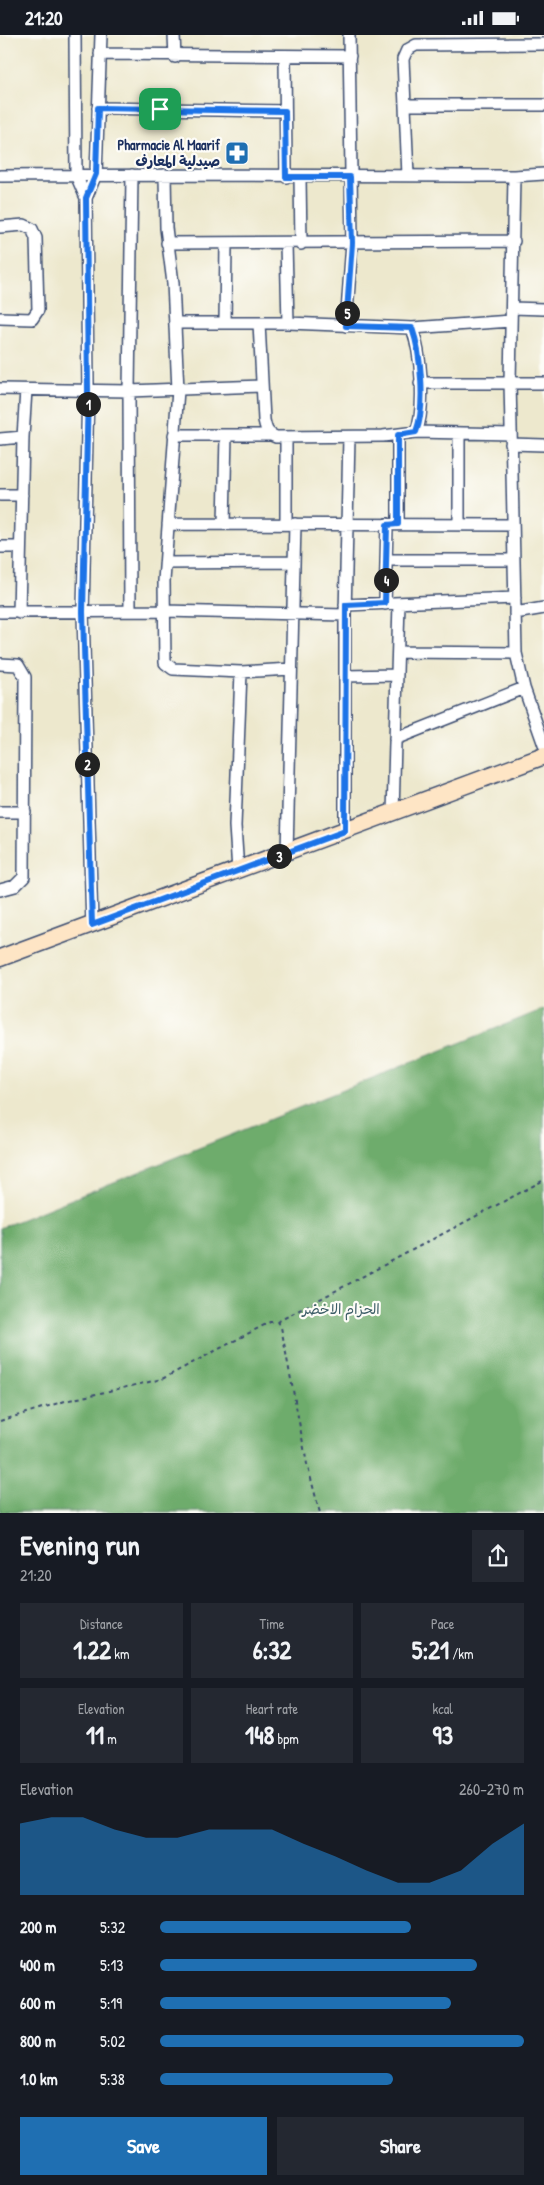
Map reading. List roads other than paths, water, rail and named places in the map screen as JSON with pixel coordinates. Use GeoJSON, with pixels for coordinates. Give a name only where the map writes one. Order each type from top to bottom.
{"type":"FeatureCollection","features":[{"type":"Feature","properties":{"kind":"street"},"geometry":{"type":"LineString","coordinates":[[75,35],[76,175],[86,198],[88,390],[83,612],[92,925]]}},
{"type":"Feature","properties":{"kind":"street"},"geometry":{"type":"LineString","coordinates":[[86,198],[96,174],[100,35]]}},
{"type":"Feature","properties":{"kind":"street"},"geometry":{"type":"LineString","coordinates":[[174,35],[175,57]]}},
{"type":"Feature","properties":{"kind":"street"},"geometry":{"type":"LineString","coordinates":[[346,326],[352,243],[349,35]]}},
{"type":"Feature","properties":{"kind":"street"},"geometry":{"type":"LineString","coordinates":[[408,175],[403,59],[407,50],[416,45],[544,44]]}},
{"type":"Feature","properties":{"kind":"street"},"geometry":{"type":"LineString","coordinates":[[100,54],[175,57],[350,57]]}},
{"type":"Feature","properties":{"kind":"street"},"geometry":{"type":"LineString","coordinates":[[285,57],[286,177]]}},
{"type":"Feature","properties":{"kind":"street"},"geometry":{"type":"LineString","coordinates":[[405,105],[544,105]]}},
{"type":"Feature","properties":{"kind":"street"},"geometry":{"type":"LineString","coordinates":[[98,108],[285,111]]}},
{"type":"Feature","properties":{"kind":"street"},"geometry":{"type":"LineString","coordinates":[[0,176],[96,174],[350,177],[408,175],[514,176],[544,174]]}},
{"type":"Feature","properties":{"kind":"street"},"geometry":{"type":"LineString","coordinates":[[130,611],[129,391],[132,175]]}},
{"type":"Feature","properties":{"kind":"street"},"geometry":{"type":"LineString","coordinates":[[165,175],[167,243],[174,283],[178,390],[166,563],[164,611],[165,663],[173,669],[241,672],[291,669]]}},
{"type":"Feature","properties":{"kind":"street"},"geometry":{"type":"LineString","coordinates":[[514,176],[510,382],[516,653],[524,688],[544,745]]}},
{"type":"Feature","properties":{"kind":"street"},"geometry":{"type":"LineString","coordinates":[[300,177],[302,243]]}},
{"type":"Feature","properties":{"kind":"street"},"geometry":{"type":"LineString","coordinates":[[0,227],[24,225],[32,229],[34,233],[36,238],[38,310],[32,319],[0,318]]}},
{"type":"Feature","properties":{"kind":"street"},"geometry":{"type":"LineString","coordinates":[[167,243],[286,244],[514,241]]}},
{"type":"Feature","properties":{"kind":"street"},"geometry":{"type":"LineString","coordinates":[[225,323],[226,244]]}},
{"type":"Feature","properties":{"kind":"street"},"geometry":{"type":"LineString","coordinates":[[286,244],[288,323]]}},
{"type":"Feature","properties":{"kind":"street"},"geometry":{"type":"LineString","coordinates":[[512,308],[544,309]]}},
{"type":"Feature","properties":{"kind":"street"},"geometry":{"type":"LineString","coordinates":[[176,323],[288,323],[412,328],[511,321]]}},
{"type":"Feature","properties":{"kind":"street"},"geometry":{"type":"LineString","coordinates":[[259,323],[264,420],[267,431],[271,435]]}},
{"type":"Feature","properties":{"kind":"street"},"geometry":{"type":"LineString","coordinates":[[412,328],[419,350],[421,409],[416,432]]}},
{"type":"Feature","properties":{"kind":"street"},"geometry":{"type":"LineString","coordinates":[[420,383],[544,383]]}},
{"type":"Feature","properties":{"kind":"street"},"geometry":{"type":"LineString","coordinates":[[0,389],[129,391],[261,386]]}},
{"type":"Feature","properties":{"kind":"street"},"geometry":{"type":"LineString","coordinates":[[19,613],[23,437],[26,390]]}},
{"type":"Feature","properties":{"kind":"street"},"geometry":{"type":"LineString","coordinates":[[174,435],[349,437],[398,435],[416,432],[459,433],[544,445]]}},
{"type":"Feature","properties":{"kind":"street"},"geometry":{"type":"LineString","coordinates":[[459,433],[459,525]]}},
{"type":"Feature","properties":{"kind":"street"},"geometry":{"type":"LineString","coordinates":[[224,524],[226,435]]}},
{"type":"Feature","properties":{"kind":"street"},"geometry":{"type":"LineString","coordinates":[[385,603],[386,560],[393,524],[398,435]]}},
{"type":"Feature","properties":{"kind":"street"},"geometry":{"type":"LineString","coordinates":[[0,439],[23,437]]}},
{"type":"Feature","properties":{"kind":"street"},"geometry":{"type":"LineString","coordinates":[[286,437],[293,562],[287,853]]}},
{"type":"Feature","properties":{"kind":"street"},"geometry":{"type":"LineString","coordinates":[[345,831],[345,610],[349,437]]}},
{"type":"Feature","properties":{"kind":"street"},"geometry":{"type":"LineString","coordinates":[[0,495],[22,495]]}},
{"type":"Feature","properties":{"kind":"street"},"geometry":{"type":"LineString","coordinates":[[168,524],[513,525]]}},
{"type":"Feature","properties":{"kind":"street"},"geometry":{"type":"LineString","coordinates":[[0,547],[20,547]]}},
{"type":"Feature","properties":{"kind":"street"},"geometry":{"type":"LineString","coordinates":[[386,560],[514,560]]}},
{"type":"Feature","properties":{"kind":"street"},"geometry":{"type":"LineString","coordinates":[[166,563],[293,562]]}},
{"type":"Feature","properties":{"kind":"street"},"geometry":{"type":"LineString","coordinates":[[0,612],[291,612],[345,610],[385,603],[515,598]]}},
{"type":"Feature","properties":{"kind":"street"},"geometry":{"type":"LineString","coordinates":[[393,813],[399,603]]}},
{"type":"Feature","properties":{"kind":"street"},"geometry":{"type":"LineString","coordinates":[[515,613],[544,607]]}},
{"type":"Feature","properties":{"kind":"street"},"geometry":{"type":"LineString","coordinates":[[398,652],[516,653]]}},
{"type":"Feature","properties":{"kind":"street"},"geometry":{"type":"LineString","coordinates":[[0,664],[18,665],[25,677],[26,813],[24,877],[14,886],[0,890]]}},
{"type":"Feature","properties":{"kind":"street"},"geometry":{"type":"LineString","coordinates":[[238,871],[235,826],[241,672]]}},
{"type":"Feature","properties":{"kind":"street"},"geometry":{"type":"LineString","coordinates":[[345,676],[397,675]]}},
{"type":"Feature","properties":{"kind":"street"},"geometry":{"type":"LineString","coordinates":[[395,739],[524,688]]}},
{"type":"Feature","properties":{"kind":"street"},"geometry":{"type":"LineString","coordinates":[[0,959],[544,756]]}},
{"type":"Feature","properties":{"kind":"street"},"geometry":{"type":"LineString","coordinates":[[0,812],[26,813]]}},
{"type":"Feature","properties":{"kind":"place","name":"Pharmacie Al Maarif صيدلية المعارف"},"geometry":{"type":"Point","coordinates":[237,153]}},
{"type":"Feature","properties":{"kind":"park label","name":"الحزام الاخضر"},"geometry":{"type":"Point","coordinates":[341,1309]}}]}
